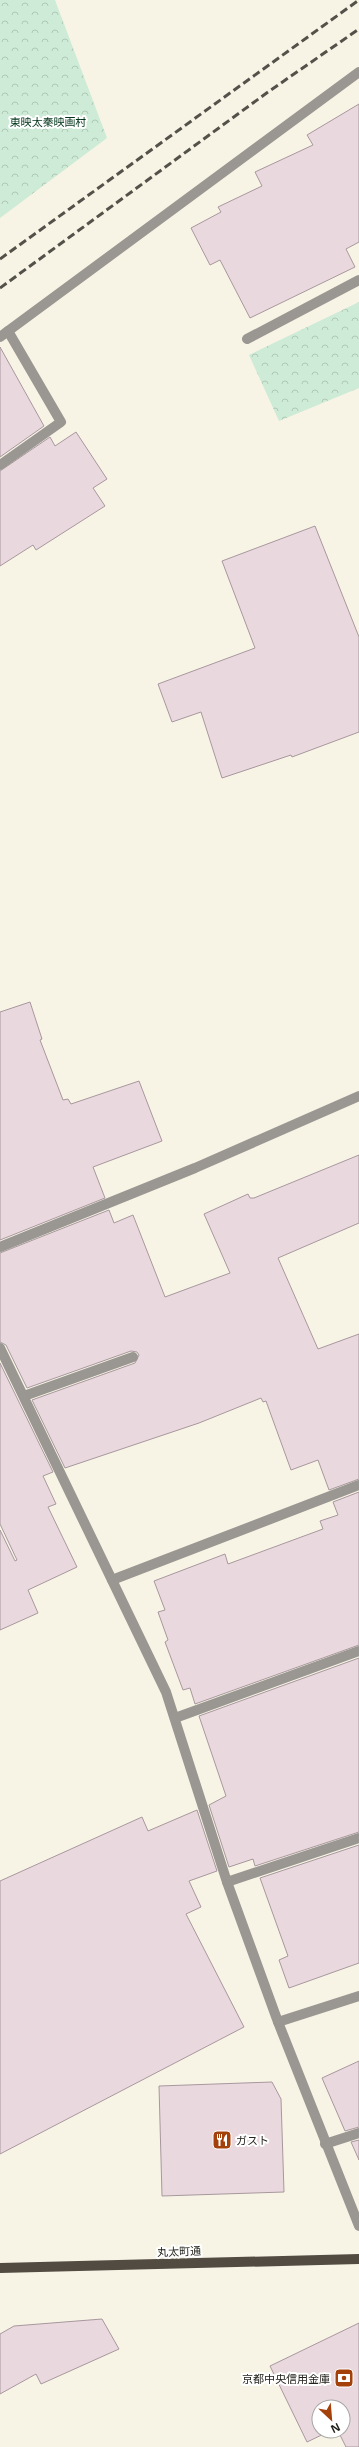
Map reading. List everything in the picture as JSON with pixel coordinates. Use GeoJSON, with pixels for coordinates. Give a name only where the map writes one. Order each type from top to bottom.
{"type":"FeatureCollection","features":[{"type":"Feature","properties":{"kind":"main road","name":"丸太町通"},"geometry":{"type":"LineString","coordinates":[[0,2268],[359,2259]]}},
{"type":"Feature","properties":{"kind":"street"},"geometry":{"type":"LineString","coordinates":[[0,465],[61,422],[4,334],[359,72]]}},
{"type":"Feature","properties":{"kind":"street"},"geometry":{"type":"LineString","coordinates":[[247,339],[359,280]]}},
{"type":"Feature","properties":{"kind":"street"},"geometry":{"type":"LineString","coordinates":[[0,1247],[196,1168],[359,1096]]}},
{"type":"Feature","properties":{"kind":"street"},"geometry":{"type":"LineString","coordinates":[[0,1348],[166,1692],[227,1882],[278,2022],[325,2144],[359,2226]]}},
{"type":"Feature","properties":{"kind":"street"},"geometry":{"type":"LineString","coordinates":[[24,1396],[133,1357]]}},
{"type":"Feature","properties":{"kind":"street"},"geometry":{"type":"LineString","coordinates":[[112,1580],[359,1485]]}},
{"type":"Feature","properties":{"kind":"street"},"geometry":{"type":"LineString","coordinates":[[175,1718],[359,1651]]}},
{"type":"Feature","properties":{"kind":"street"},"geometry":{"type":"LineString","coordinates":[[227,1882],[359,1838]]}},
{"type":"Feature","properties":{"kind":"street"},"geometry":{"type":"LineString","coordinates":[[278,2022],[359,1996]]}},
{"type":"Feature","properties":{"kind":"street"},"geometry":{"type":"LineString","coordinates":[[325,2144],[359,2133]]}},
{"type":"Feature","properties":{"kind":"green space","name":"東映太秦映画村"},"geometry":{"type":"Polygon","coordinates":[[[0,0],[55,0],[107,138],[0,218],[0,0]]]}},
{"type":"Feature","properties":{"kind":"green space"},"geometry":{"type":"Polygon","coordinates":[[[359,302],[359,388],[279,421],[249,355],[359,302]]]}},
{"type":"Feature","properties":{"kind":"building"},"geometry":{"type":"Polygon","coordinates":[[[359,104],[359,242],[346,249],[355,267],[250,318],[220,260],[210,265],[191,228],[221,212],[218,207],[262,186],[255,172],[313,145],[307,135],[359,104]]]}},
{"type":"Feature","properties":{"kind":"building"},"geometry":{"type":"Polygon","coordinates":[[[0,347],[44,426],[0,457],[0,347]]]}},
{"type":"Feature","properties":{"kind":"building"},"geometry":{"type":"Polygon","coordinates":[[[76,432],[107,479],[93,488],[105,506],[36,550],[33,545],[0,566],[0,471],[50,437],[55,446],[76,432]]]}},
{"type":"Feature","properties":{"kind":"building"},"geometry":{"type":"Polygon","coordinates":[[[315,526],[359,637],[359,732],[292,757],[291,755],[222,778],[201,712],[172,722],[158,684],[255,648],[222,561],[315,526]]]}},
{"type":"Feature","properties":{"kind":"building"},"geometry":{"type":"Polygon","coordinates":[[[30,1002],[42,1039],[40,1040],[63,1100],[68,1099],[71,1104],[139,1081],[162,1141],[93,1167],[105,1198],[0,1240],[0,1012],[30,1002]]]}},
{"type":"Feature","properties":{"kind":"building"},"geometry":{"type":"Polygon","coordinates":[[[359,1155],[359,1223],[278,1258],[318,1349],[359,1334],[359,1479],[329,1490],[318,1460],[291,1470],[266,1401],[263,1402],[261,1398],[199,1423],[65,1468],[32,1400],[135,1363],[139,1355],[137,1352],[131,1351],[27,1388],[6,1345],[0,1342],[0,1253],[109,1210],[114,1223],[133,1215],[165,1297],[230,1273],[204,1214],[248,1194],[250,1198],[254,1198],[359,1155]]]}},
{"type":"Feature","properties":{"kind":"building"},"geometry":{"type":"Polygon","coordinates":[[[0,1363],[53,1472],[43,1476],[56,1504],[48,1507],[77,1567],[28,1590],[38,1613],[0,1630],[0,1530],[15,1561],[17,1560],[0,1524],[0,1363]]]}},
{"type":"Feature","properties":{"kind":"building"},"geometry":{"type":"Polygon","coordinates":[[[359,1492],[359,1645],[195,1704],[190,1688],[183,1690],[165,1642],[168,1640],[158,1612],[165,1610],[154,1581],[225,1554],[228,1564],[323,1529],[320,1521],[338,1515],[333,1502],[359,1492]]]}},
{"type":"Feature","properties":{"kind":"building"},"geometry":{"type":"Polygon","coordinates":[[[359,1658],[359,1832],[255,1866],[253,1859],[229,1867],[209,1805],[226,1796],[199,1716],[359,1658]]]}},
{"type":"Feature","properties":{"kind":"building"},"geometry":{"type":"Polygon","coordinates":[[[197,1810],[217,1871],[189,1881],[201,1907],[186,1914],[244,2027],[0,2154],[0,1881],[142,1817],[148,1831],[197,1810]]]}},
{"type":"Feature","properties":{"kind":"building"},"geometry":{"type":"Polygon","coordinates":[[[359,1845],[359,1963],[289,1988],[279,1960],[288,1956],[260,1878],[359,1845]]]}},
{"type":"Feature","properties":{"kind":"building"},"geometry":{"type":"Polygon","coordinates":[[[359,2061],[359,2127],[345,2131],[322,2078],[359,2061]]]}},
{"type":"Feature","properties":{"kind":"building"},"geometry":{"type":"Polygon","coordinates":[[[272,2082],[281,2099],[284,2192],[162,2196],[159,2086],[272,2082]]]}},
{"type":"Feature","properties":{"kind":"building"},"geometry":{"type":"Polygon","coordinates":[[[359,2140],[359,2160],[351,2142],[359,2140]]]}},
{"type":"Feature","properties":{"kind":"building"},"geometry":{"type":"Polygon","coordinates":[[[102,2319],[119,2349],[41,2384],[36,2374],[0,2394],[0,2334],[14,2326],[102,2319]]]}},
{"type":"Feature","properties":{"kind":"building"},"geometry":{"type":"Polygon","coordinates":[[[359,2323],[359,2447],[346,2447],[342,2439],[351,2439],[351,2399],[311,2399],[311,2439],[313,2439],[307,2442],[270,2366],[359,2323]]]}},
{"type":"Feature","properties":{"kind":"railway"},"geometry":{"type":"LineString","coordinates":[[0,259],[359,0]]}},
{"type":"Feature","properties":{"kind":"railway"},"geometry":{"type":"LineString","coordinates":[[0,288],[268,92],[359,29]]}},
{"type":"Feature","properties":{"kind":"place","name":"ガスト"},"geometry":{"type":"Point","coordinates":[222,2140]}},
{"type":"Feature","properties":{"kind":"place","name":"京都中央信用金庫"},"geometry":{"type":"Point","coordinates":[344,2378]}}]}
